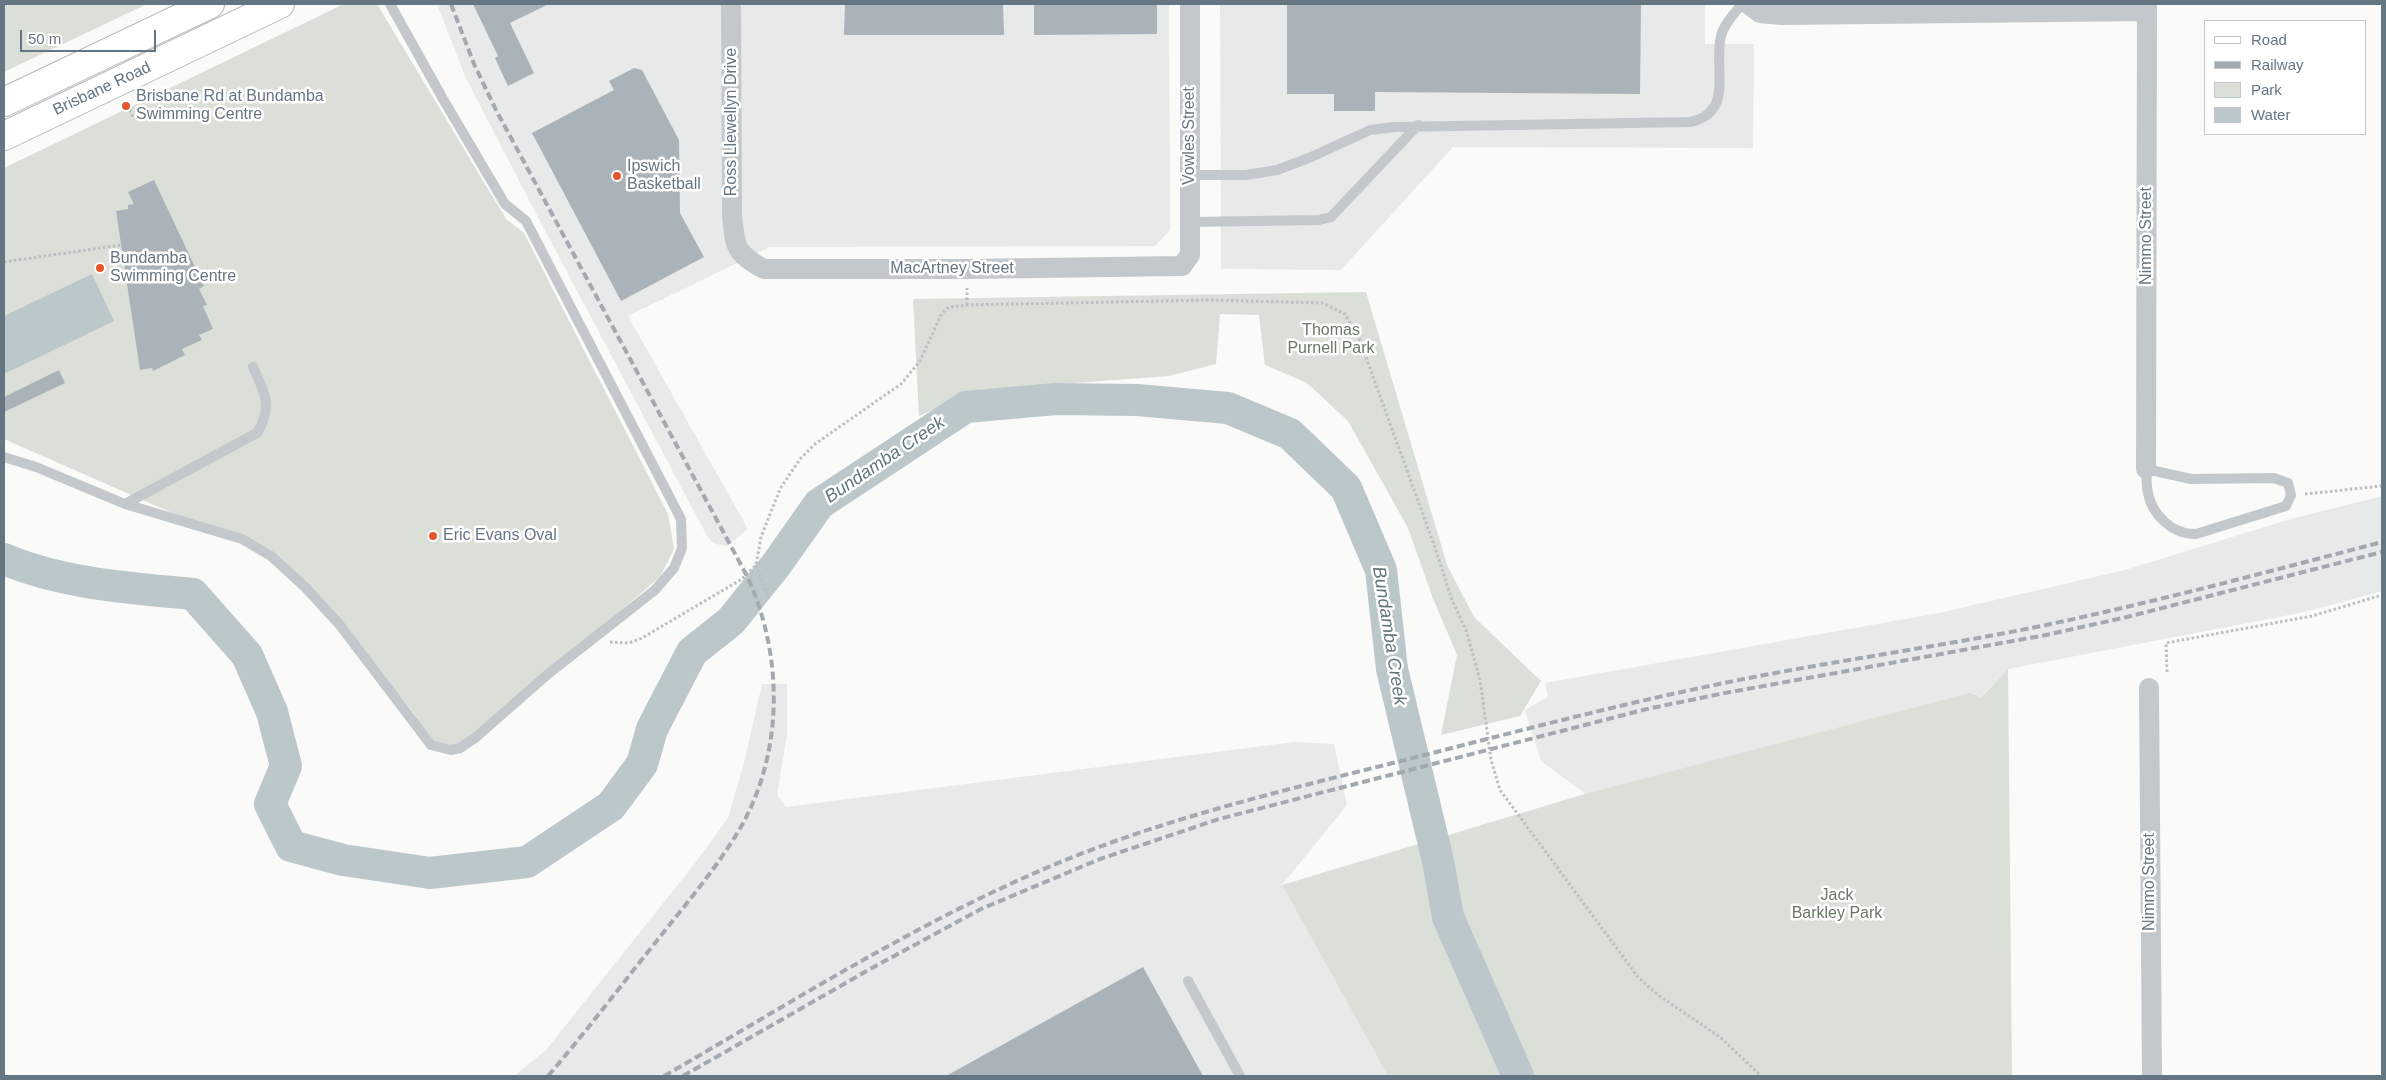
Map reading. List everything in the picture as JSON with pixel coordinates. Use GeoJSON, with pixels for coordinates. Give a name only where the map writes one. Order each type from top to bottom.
{"type":"FeatureCollection","features":[{"type":"Feature","properties":{"kind":"main road","name":"Brisbane Road"},"geometry":{"type":"LineString","coordinates":[[4,102],[210,4]]}},
{"type":"Feature","properties":{"kind":"main road","name":"Brisbane Road"},"geometry":{"type":"LineString","coordinates":[[4,136],[280,4]]}},
{"type":"Feature","properties":{"kind":"street","name":"Ross Llewellyn Drive"},"geometry":{"type":"LineString","coordinates":[[731,4],[732,214],[734,241]]}},
{"type":"Feature","properties":{"kind":"street","name":"Vowles Street"},"geometry":{"type":"LineString","coordinates":[[1182,266],[1190,256],[1190,4]]}},
{"type":"Feature","properties":{"kind":"street"},"geometry":{"type":"LineString","coordinates":[[1748,4],[1760,13],[1780,15],[2147,7]]}},
{"type":"Feature","properties":{"kind":"street","name":"Nimmo Street"},"geometry":{"type":"LineString","coordinates":[[2146,469],[2147,7]]}},
{"type":"Feature","properties":{"kind":"street","name":"MacArtney Street"},"geometry":{"type":"LineString","coordinates":[[734,241],[745,259],[764,268],[967,269],[1182,266]]}},
{"type":"Feature","properties":{"kind":"street","name":"Nimmo Street"},"geometry":{"type":"LineString","coordinates":[[2149,688],[2152,1076]]}},
{"type":"Feature","properties":{"kind":"lane"},"geometry":{"type":"LineString","coordinates":[[4,457],[36,467],[125,504],[242,539],[271,556],[305,587],[339,624],[431,745],[440,748],[460,748],[475,738],[548,674],[655,590],[674,568],[682,548],[681,518],[526,221],[505,204],[390,4]]}},
{"type":"Feature","properties":{"kind":"lane"},"geometry":{"type":"LineString","coordinates":[[1190,174],[1246,175],[1277,170],[1309,158],[1370,130],[1418,125],[1690,122],[1701,120],[1712,113],[1718,102],[1720,37],[1726,24],[1742,4]]}},
{"type":"Feature","properties":{"kind":"lane"},"geometry":{"type":"LineString","coordinates":[[1190,222],[1304,221],[1331,217],[1418,125]]}},
{"type":"Feature","properties":{"kind":"lane"},"geometry":{"type":"LineString","coordinates":[[125,504],[257,433],[265,421],[267,404],[265,390],[253,367]]}},
{"type":"Feature","properties":{"kind":"lane"},"geometry":{"type":"LineString","coordinates":[[2146,469],[2191,479],[2274,478],[2288,483],[2292,495],[2286,506],[2196,534],[2188,534],[2174,529],[2163,521],[2156,511],[2147,492],[2146,469]]}},
{"type":"Feature","properties":{"kind":"lane"},"geometry":{"type":"LineString","coordinates":[[1188,981],[1240,1076]]}},
{"type":"Feature","properties":{"kind":"path"},"geometry":{"type":"LineString","coordinates":[[4,262],[121,245]]}},
{"type":"Feature","properties":{"kind":"path"},"geometry":{"type":"LineString","coordinates":[[768,598],[756,565],[761,537],[780,489],[800,459],[815,444],[901,384],[913,372],[942,313],[949,307],[967,305],[1208,300],[1323,304],[1345,314],[1360,338],[1452,600],[1466,630],[1480,680],[1491,760],[1500,790],[1638,977],[1658,995],[1720,1037],[1761,1076]]}},
{"type":"Feature","properties":{"kind":"path"},"geometry":{"type":"LineString","coordinates":[[2292,495],[2382,486]]}},
{"type":"Feature","properties":{"kind":"path"},"geometry":{"type":"LineString","coordinates":[[596,636],[620,644],[642,638],[742,578],[756,565]]}},
{"type":"Feature","properties":{"kind":"path"},"geometry":{"type":"LineString","coordinates":[[2167,672],[2166,643],[2312,616],[2382,595]]}},
{"type":"Feature","properties":{"kind":"shaded area"},"geometry":{"type":"Polygon","coordinates":[[[437,4],[1169,4],[1170,230],[1155,246],[770,247],[628,316],[748,529],[727,546],[713,543],[706,534],[465,76],[437,4]]]}},
{"type":"Feature","properties":{"kind":"shaded area"},"geometry":{"type":"Polygon","coordinates":[[[1220,4],[1705,4],[1705,44],[1754,44],[1753,148],[1453,147],[1341,270],[1221,269],[1220,4]]]}},
{"type":"Feature","properties":{"kind":"shaded area"},"geometry":{"type":"Polygon","coordinates":[[[2382,496],[2382,591],[2305,612],[2008,669],[1980,697],[1587,795],[1541,761],[1525,710],[1548,697],[1545,683],[1939,613],[2125,570],[2294,518],[2382,496]]]}},
{"type":"Feature","properties":{"kind":"shaded area"},"geometry":{"type":"Polygon","coordinates":[[[762,684],[787,684],[787,735],[777,795],[786,807],[1294,742],[1334,744],[1347,805],[1282,885],[1388,1076],[514,1076],[546,1050],[692,867],[728,818],[744,763],[762,684]]]}},
{"type":"Feature","properties":{"kind":"green space"},"geometry":{"type":"Polygon","coordinates":[[[4,4],[147,4],[4,72],[4,4]]]}},
{"type":"Feature","properties":{"kind":"green space"},"geometry":{"type":"Polygon","coordinates":[[[344,4],[377,4],[506,219],[524,233],[668,514],[674,549],[660,577],[470,738],[451,746],[434,742],[412,711],[341,624],[270,553],[186,519],[4,439],[4,168],[344,4]]]}},
{"type":"Feature","properties":{"kind":"green space","name":"Thomas Purnell Park"},"geometry":{"type":"Polygon","coordinates":[[[1366,292],[1447,565],[1474,617],[1541,681],[1520,716],[1441,735],[1457,655],[1432,596],[1408,528],[1348,421],[1307,383],[1265,365],[1259,315],[1220,314],[1216,364],[1169,376],[978,390],[919,416],[913,299],[1366,292]]]}},
{"type":"Feature","properties":{"kind":"green space","name":"Jack Barkley Park"},"geometry":{"type":"Polygon","coordinates":[[[2008,669],[2012,1076],[1388,1076],[1282,885],[1585,794],[1970,693],[1981,697],[2008,669]]]}},
{"type":"Feature","properties":{"kind":"water"},"geometry":{"type":"Polygon","coordinates":[[[92,274],[114,321],[4,374],[4,316],[92,274]]]}},
{"type":"Feature","properties":{"kind":"building"},"geometry":{"type":"Polygon","coordinates":[[[473,4],[549,4],[510,23],[534,73],[508,86],[495,58],[498,56],[473,4]]]}},
{"type":"Feature","properties":{"kind":"building"},"geometry":{"type":"Polygon","coordinates":[[[845,4],[1003,4],[1004,35],[844,35],[845,4]]]}},
{"type":"Feature","properties":{"kind":"building"},"geometry":{"type":"Polygon","coordinates":[[[1034,4],[1157,4],[1157,34],[1034,35],[1034,4]]]}},
{"type":"Feature","properties":{"kind":"building"},"geometry":{"type":"Polygon","coordinates":[[[1287,4],[1641,4],[1640,94],[1375,92],[1375,111],[1334,111],[1334,94],[1287,94],[1287,4]]]}},
{"type":"Feature","properties":{"kind":"building","name":"Ipswich Basketball"},"geometry":{"type":"Polygon","coordinates":[[[634,68],[642,70],[679,140],[680,213],[704,257],[621,301],[532,133],[614,90],[609,81],[634,68]]]}},
{"type":"Feature","properties":{"kind":"building"},"geometry":{"type":"Polygon","coordinates":[[[154,180],[204,286],[199,289],[207,305],[203,306],[213,329],[199,335],[202,340],[182,349],[185,355],[153,371],[152,368],[140,370],[116,211],[128,209],[128,205],[134,204],[128,192],[154,180]]]}},
{"type":"Feature","properties":{"kind":"building"},"geometry":{"type":"Polygon","coordinates":[[[59,370],[65,383],[4,412],[4,397],[59,370]]]}},
{"type":"Feature","properties":{"kind":"building"},"geometry":{"type":"Polygon","coordinates":[[[1143,967],[1203,1076],[946,1076],[1143,967]]]}},
{"type":"Feature","properties":{"kind":"waterway","name":"Bundamba Creek"},"geometry":{"type":"LineString","coordinates":[[4,559],[50,574],[97,584],[193,594],[247,655],[272,712],[286,766],[270,804],[291,846],[343,860],[430,873],[527,862],[611,806],[642,764],[652,729],[692,652],[731,621],[776,565],[819,504],[966,407],[1056,399],[1137,400],[1228,408],[1290,434],[1346,488],[1381,570],[1392,669],[1438,861],[1448,917],[1518,1076]]}},
{"type":"Feature","properties":{"kind":"railway"},"geometry":{"type":"LineString","coordinates":[[451,4],[474,64],[496,110],[747,576],[759,606],[767,637],[772,669],[774,701],[772,733],[766,765],[756,796],[742,825],[701,886],[548,1076]]}},
{"type":"Feature","properties":{"kind":"railway"},"geometry":{"type":"LineString","coordinates":[[664,1076],[826,981],[936,921],[1049,867],[1144,831],[1292,788],[1644,701],[1764,675],[1966,640],[2088,616],[2382,542]]}},
{"type":"Feature","properties":{"kind":"railway"},"geometry":{"type":"LineString","coordinates":[[683,1076],[872,968],[981,909],[1100,859],[1219,819],[1647,709],[1725,693],[2046,635],[2127,617],[2382,552]]}},
{"type":"Feature","properties":{"kind":"place","name":"Brisbane Rd at Bundamba Swimming Centre"},"geometry":{"type":"Point","coordinates":[126,106]}},
{"type":"Feature","properties":{"kind":"place","name":"Ipswich Basketball"},"geometry":{"type":"Point","coordinates":[617,176]}},
{"type":"Feature","properties":{"kind":"place","name":"Bundamba Swimming Centre"},"geometry":{"type":"Point","coordinates":[100,268]}},
{"type":"Feature","properties":{"kind":"place","name":"Eric Evans Oval"},"geometry":{"type":"Point","coordinates":[433,536]}}]}
